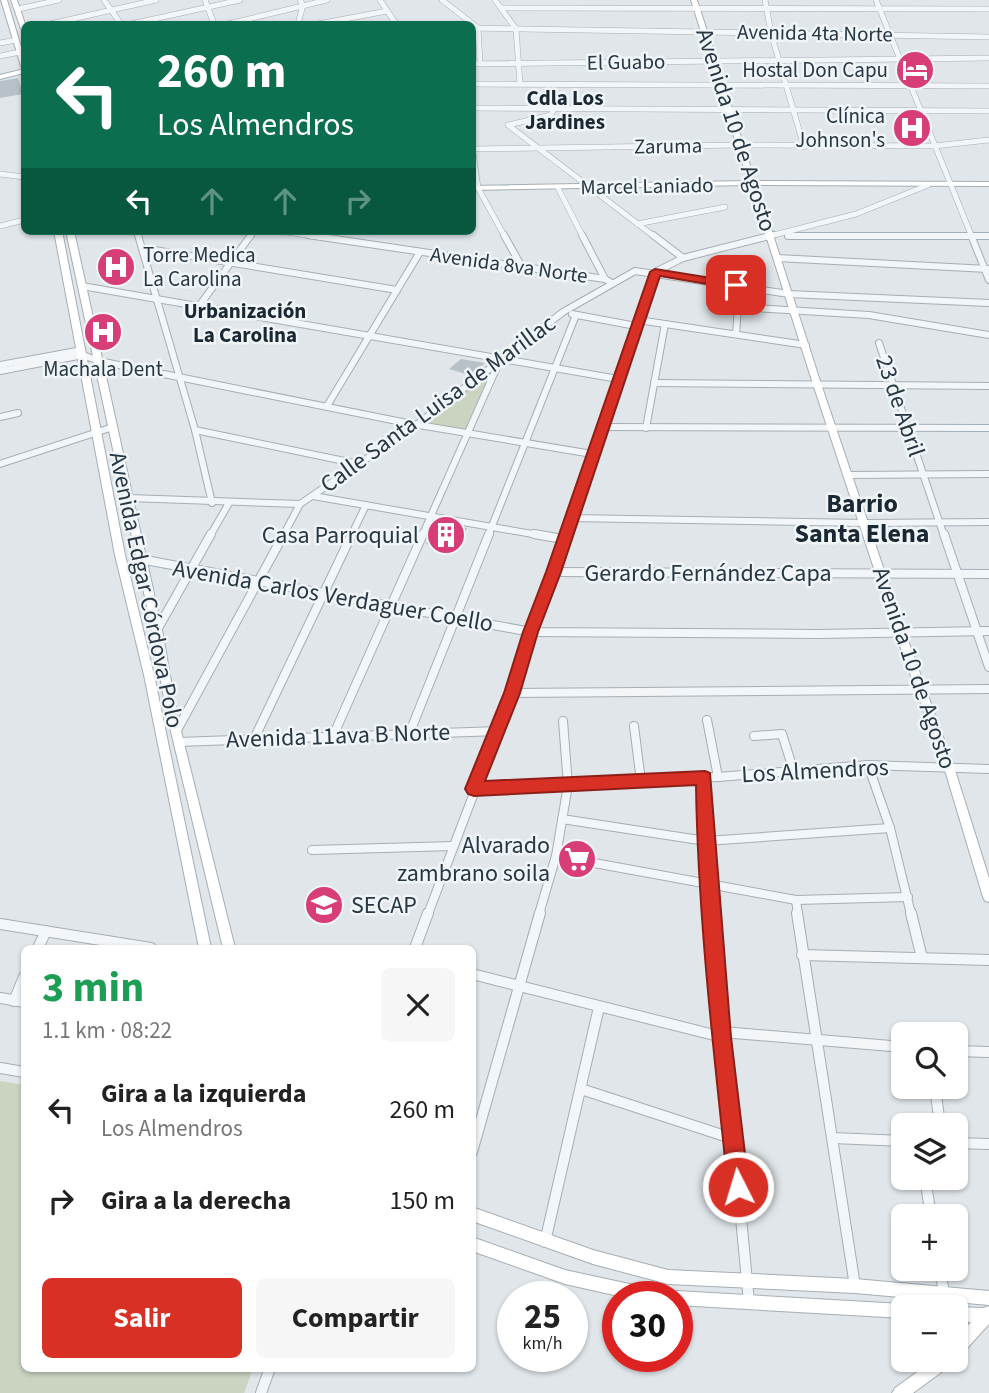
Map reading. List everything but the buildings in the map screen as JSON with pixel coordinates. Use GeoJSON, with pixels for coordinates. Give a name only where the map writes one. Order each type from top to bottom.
{"type":"FeatureCollection","features":[{"type":"Feature","properties":{"kind":"main road"},"geometry":{"type":"LineString","coordinates":[[4,0],[21,57]]}},
{"type":"Feature","properties":{"kind":"main road"},"geometry":{"type":"LineString","coordinates":[[15,0],[22,21]]}},
{"type":"Feature","properties":{"kind":"main road","name":"Avenida 10 de Agosto"},"geometry":{"type":"LineString","coordinates":[[694,0],[715,60],[720,86],[774,237],[777,258],[817,384],[900,632],[949,767],[989,897]]}},
{"type":"Feature","properties":{"kind":"main road"},"geometry":{"type":"LineString","coordinates":[[0,78],[21,72]]}},
{"type":"Feature","properties":{"kind":"main road","name":"Marcel Laniado"},"geometry":{"type":"LineString","coordinates":[[476,188],[754,183],[989,184]]}},
{"type":"Feature","properties":{"kind":"main road","name":"Avenida Edgar Córdova Polo"},"geometry":{"type":"LineString","coordinates":[[59,235],[120,555],[149,675],[204,945]]}},
{"type":"Feature","properties":{"kind":"main road","name":"Avenida Edgar Córdova Polo"},"geometry":{"type":"LineString","coordinates":[[71,235],[157,630],[177,737],[228,945]]}},
{"type":"Feature","properties":{"kind":"main road"},"geometry":{"type":"LineString","coordinates":[[476,1216],[545,1242],[668,1277],[855,1286],[989,1298]]}},
{"type":"Feature","properties":{"kind":"main road"},"geometry":{"type":"LineString","coordinates":[[476,1245],[565,1277],[602,1285]]}},
{"type":"Feature","properties":{"kind":"main road"},"geometry":{"type":"LineString","coordinates":[[693,1299],[891,1310]]}},
{"type":"Feature","properties":{"kind":"main road"},"geometry":{"type":"LineString","coordinates":[[968,1314],[988,1315]]}},
{"type":"Feature","properties":{"kind":"main road"},"geometry":{"type":"LineString","coordinates":[[968,1337],[988,1315]]}},
{"type":"Feature","properties":{"kind":"main road"},"geometry":{"type":"LineString","coordinates":[[900,1393],[929,1372]]}},
{"type":"Feature","properties":{"kind":"street"},"geometry":{"type":"LineString","coordinates":[[18,9],[59,0]]}},
{"type":"Feature","properties":{"kind":"street"},"geometry":{"type":"LineString","coordinates":[[104,0],[119,21]]}},
{"type":"Feature","properties":{"kind":"street"},"geometry":{"type":"LineString","coordinates":[[63,21],[156,0]]}},
{"type":"Feature","properties":{"kind":"street"},"geometry":{"type":"LineString","coordinates":[[205,0],[213,21]]}},
{"type":"Feature","properties":{"kind":"street"},"geometry":{"type":"LineString","coordinates":[[144,21],[240,0]]}},
{"type":"Feature","properties":{"kind":"street"},"geometry":{"type":"LineString","coordinates":[[240,21],[286,10],[302,3],[327,0]]}},
{"type":"Feature","properties":{"kind":"street"},"geometry":{"type":"LineString","coordinates":[[380,0],[394,21]]}},
{"type":"Feature","properties":{"kind":"street"},"geometry":{"type":"LineString","coordinates":[[442,0],[467,21]]}},
{"type":"Feature","properties":{"kind":"street"},"geometry":{"type":"LineString","coordinates":[[495,0],[516,29],[520,84]]}},
{"type":"Feature","properties":{"kind":"street"},"geometry":{"type":"LineString","coordinates":[[630,0],[634,9]]}},
{"type":"Feature","properties":{"kind":"street"},"geometry":{"type":"LineString","coordinates":[[765,0],[771,33],[804,147]]}},
{"type":"Feature","properties":{"kind":"street"},"geometry":{"type":"LineString","coordinates":[[876,0],[971,236],[987,269],[989,280]]}},
{"type":"Feature","properties":{"kind":"street"},"geometry":{"type":"LineString","coordinates":[[299,21],[302,3]]}},
{"type":"Feature","properties":{"kind":"street"},"geometry":{"type":"LineString","coordinates":[[503,8],[989,9]]}},
{"type":"Feature","properties":{"kind":"street"},"geometry":{"type":"LineString","coordinates":[[286,10],[298,21]]}},
{"type":"Feature","properties":{"kind":"street"},"geometry":{"type":"LineString","coordinates":[[334,21],[387,11]]}},
{"type":"Feature","properties":{"kind":"street","name":"Avenida 4ta Norte"},"geometry":{"type":"LineString","coordinates":[[476,28],[989,37]]}},
{"type":"Feature","properties":{"kind":"street"},"geometry":{"type":"LineString","coordinates":[[476,35],[480,64]]}},
{"type":"Feature","properties":{"kind":"street"},"geometry":{"type":"LineString","coordinates":[[0,43],[16,40]]}},
{"type":"Feature","properties":{"kind":"street"},"geometry":{"type":"LineString","coordinates":[[0,56],[20,52]]}},
{"type":"Feature","properties":{"kind":"street","name":"El Guabo"},"geometry":{"type":"LineString","coordinates":[[476,64],[989,58]]}},
{"type":"Feature","properties":{"kind":"street"},"geometry":{"type":"LineString","coordinates":[[476,84],[989,86]]}},
{"type":"Feature","properties":{"kind":"street"},"geometry":{"type":"LineString","coordinates":[[476,108],[989,111]]}},
{"type":"Feature","properties":{"kind":"street"},"geometry":{"type":"LineString","coordinates":[[552,110],[554,113],[551,115],[508,125],[683,258]]}},
{"type":"Feature","properties":{"kind":"street","name":"Zaruma"},"geometry":{"type":"LineString","coordinates":[[476,148],[934,146],[989,140]]}},
{"type":"Feature","properties":{"kind":"street"},"geometry":{"type":"LineString","coordinates":[[0,174],[21,175]]}},
{"type":"Feature","properties":{"kind":"street"},"geometry":{"type":"LineString","coordinates":[[416,945],[474,789],[499,731],[655,272],[683,258],[856,214],[928,185]]}},
{"type":"Feature","properties":{"kind":"street"},"geometry":{"type":"LineString","coordinates":[[558,188],[609,281]]}},
{"type":"Feature","properties":{"kind":"street"},"geometry":{"type":"LineString","coordinates":[[476,190],[522,267]]}},
{"type":"Feature","properties":{"kind":"street"},"geometry":{"type":"LineString","coordinates":[[637,224],[725,207]]}},
{"type":"Feature","properties":{"kind":"street"},"geometry":{"type":"LineString","coordinates":[[0,226],[21,221]]}},
{"type":"Feature","properties":{"kind":"street"},"geometry":{"type":"LineString","coordinates":[[138,235],[195,429],[212,503]]}},
{"type":"Feature","properties":{"kind":"street"},"geometry":{"type":"LineString","coordinates":[[199,306],[251,235]]}},
{"type":"Feature","properties":{"kind":"street","name":"Avenida 8va Norte"},"geometry":{"type":"LineString","coordinates":[[307,235],[609,281]]}},
{"type":"Feature","properties":{"kind":"street"},"geometry":{"type":"LineString","coordinates":[[774,237],[989,236]]}},
{"type":"Feature","properties":{"kind":"street"},"geometry":{"type":"LineString","coordinates":[[142,248],[397,290]]}},
{"type":"Feature","properties":{"kind":"street"},"geometry":{"type":"LineString","coordinates":[[327,406],[420,252]]}},
{"type":"Feature","properties":{"kind":"street"},"geometry":{"type":"LineString","coordinates":[[777,258],[987,269]]}},
{"type":"Feature","properties":{"kind":"street","name":"Calle Santa Luisa de Marillac"},"geometry":{"type":"LineString","coordinates":[[129,498],[300,504],[419,423],[501,358],[609,281],[635,271],[655,272]]}},
{"type":"Feature","properties":{"kind":"street"},"geometry":{"type":"LineString","coordinates":[[655,272],[789,294],[989,303]]}},
{"type":"Feature","properties":{"kind":"street"},"geometry":{"type":"LineString","coordinates":[[82,286],[618,379]]}},
{"type":"Feature","properties":{"kind":"street"},"geometry":{"type":"LineString","coordinates":[[736,334],[738,307],[882,317],[989,335]]}},
{"type":"Feature","properties":{"kind":"street"},"geometry":{"type":"LineString","coordinates":[[562,313],[665,324],[806,345]]}},
{"type":"Feature","properties":{"kind":"street"},"geometry":{"type":"LineString","coordinates":[[410,732],[576,315]]}},
{"type":"Feature","properties":{"kind":"street"},"geometry":{"type":"LineString","coordinates":[[646,428],[665,324]]}},
{"type":"Feature","properties":{"kind":"street","name":"23 de Abril"},"geometry":{"type":"LineString","coordinates":[[879,343],[989,667]]}},
{"type":"Feature","properties":{"kind":"street"},"geometry":{"type":"LineString","coordinates":[[0,371],[82,352]]}},
{"type":"Feature","properties":{"kind":"street"},"geometry":{"type":"LineString","coordinates":[[0,365],[82,352],[99,361],[178,377],[526,444],[592,454]]}},
{"type":"Feature","properties":{"kind":"street"},"geometry":{"type":"LineString","coordinates":[[332,736],[501,358]]}},
{"type":"Feature","properties":{"kind":"street"},"geometry":{"type":"LineString","coordinates":[[654,383],[989,386]]}},
{"type":"Feature","properties":{"kind":"street"},"geometry":{"type":"LineString","coordinates":[[0,417],[18,413]]}},
{"type":"Feature","properties":{"kind":"street"},"geometry":{"type":"LineString","coordinates":[[0,464],[113,427]]}},
{"type":"Feature","properties":{"kind":"street"},"geometry":{"type":"LineString","coordinates":[[601,428],[989,428]]}},
{"type":"Feature","properties":{"kind":"street"},"geometry":{"type":"LineString","coordinates":[[195,429],[359,464]]}},
{"type":"Feature","properties":{"kind":"street"},"geometry":{"type":"LineString","coordinates":[[848,475],[989,474]]}},
{"type":"Feature","properties":{"kind":"street"},"geometry":{"type":"LineString","coordinates":[[313,496],[432,514],[563,539]]}},
{"type":"Feature","properties":{"kind":"street"},"geometry":{"type":"LineString","coordinates":[[157,630],[229,503]]}},
{"type":"Feature","properties":{"kind":"street"},"geometry":{"type":"LineString","coordinates":[[177,737],[256,582],[300,504]]}},
{"type":"Feature","properties":{"kind":"street"},"geometry":{"type":"LineString","coordinates":[[254,739],[366,505]]}},
{"type":"Feature","properties":{"kind":"street"},"geometry":{"type":"LineString","coordinates":[[570,518],[864,523],[989,522]]}},
{"type":"Feature","properties":{"kind":"street","name":"Avenida Carlos Verdaguer Coello"},"geometry":{"type":"LineString","coordinates":[[140,559],[531,632],[805,634],[989,631]]}},
{"type":"Feature","properties":{"kind":"street","name":"Gerardo Fernández Capa"},"geometry":{"type":"LineString","coordinates":[[554,572],[989,574]]}},
{"type":"Feature","properties":{"kind":"street"},"geometry":{"type":"LineString","coordinates":[[512,693],[989,689]]}},
{"type":"Feature","properties":{"kind":"street"},"geometry":{"type":"LineString","coordinates":[[707,720],[718,777]]}},
{"type":"Feature","properties":{"kind":"street"},"geometry":{"type":"LineString","coordinates":[[476,1138],[556,856],[568,785],[563,721]]}},
{"type":"Feature","properties":{"kind":"street"},"geometry":{"type":"LineString","coordinates":[[634,726],[641,781]]}},
{"type":"Feature","properties":{"kind":"street","name":"Avenida 11ava B Norte"},"geometry":{"type":"LineString","coordinates":[[177,737],[254,739],[499,731]]}},
{"type":"Feature","properties":{"kind":"street"},"geometry":{"type":"LineString","coordinates":[[754,736],[782,734],[794,772]]}},
{"type":"Feature","properties":{"kind":"street"},"geometry":{"type":"LineString","coordinates":[[868,765],[890,828],[922,958]]}},
{"type":"Feature","properties":{"kind":"street","name":"Los Almendros"},"geometry":{"type":"LineString","coordinates":[[474,789],[705,778],[868,765],[989,769]]}},
{"type":"Feature","properties":{"kind":"street"},"geometry":{"type":"LineString","coordinates":[[705,778],[706,841],[722,1035],[749,1302]]}},
{"type":"Feature","properties":{"kind":"street"},"geometry":{"type":"LineString","coordinates":[[562,819],[706,841],[890,828]]}},
{"type":"Feature","properties":{"kind":"street"},"geometry":{"type":"LineString","coordinates":[[312,850],[453,845]]}},
{"type":"Feature","properties":{"kind":"street"},"geometry":{"type":"LineString","coordinates":[[556,856],[796,900],[908,897]]}},
{"type":"Feature","properties":{"kind":"street"},"geometry":{"type":"LineString","coordinates":[[796,900],[802,955],[855,1286]]}},
{"type":"Feature","properties":{"kind":"street"},"geometry":{"type":"LineString","coordinates":[[0,924],[46,931],[97,944]]}},
{"type":"Feature","properties":{"kind":"street"},"geometry":{"type":"LineString","coordinates":[[39,945],[46,931]]}},
{"type":"Feature","properties":{"kind":"street"},"geometry":{"type":"LineString","coordinates":[[802,955],[989,960]]}},
{"type":"Feature","properties":{"kind":"street"},"geometry":{"type":"LineString","coordinates":[[476,975],[722,1035],[891,1046]]}},
{"type":"Feature","properties":{"kind":"street"},"geometry":{"type":"LineString","coordinates":[[0,998],[19,1001]]}},
{"type":"Feature","properties":{"kind":"street"},"geometry":{"type":"LineString","coordinates":[[545,1242],[599,1007]]}},
{"type":"Feature","properties":{"kind":"street"},"geometry":{"type":"LineString","coordinates":[[968,1051],[989,1052]]}},
{"type":"Feature","properties":{"kind":"street"},"geometry":{"type":"LineString","coordinates":[[0,1068],[21,1072]]}},
{"type":"Feature","properties":{"kind":"street"},"geometry":{"type":"LineString","coordinates":[[581,1089],[734,1139]]}},
{"type":"Feature","properties":{"kind":"street"},"geometry":{"type":"LineString","coordinates":[[833,1138],[891,1140]]}},
{"type":"Feature","properties":{"kind":"street"},"geometry":{"type":"LineString","coordinates":[[968,1143],[989,1144]]}},
{"type":"Feature","properties":{"kind":"street"},"geometry":{"type":"LineString","coordinates":[[942,1281],[944,1293]]}},
{"type":"Feature","properties":{"kind":"street"},"geometry":{"type":"LineString","coordinates":[[261,1393],[269,1372]]}},
{"type":"Feature","properties":{"kind":"green space"},"geometry":{"type":"Polygon","coordinates":[[[498,359],[465,433],[412,424],[498,359]]]}},
{"type":"Feature","properties":{"kind":"green space"},"geometry":{"type":"Polygon","coordinates":[[[0,1081],[21,1084],[21,1372],[252,1372],[244,1393],[0,1393],[0,1081]]]}},
{"type":"Feature","properties":{"kind":"place","name":"Hostal Don Capu"},"geometry":{"type":"Point","coordinates":[915,70]}},
{"type":"Feature","properties":{"kind":"place","name":"Clínica Johnson's"},"geometry":{"type":"Point","coordinates":[912,128]}},
{"type":"Feature","properties":{"kind":"place","name":"Torre Medica La Carolina"},"geometry":{"type":"Point","coordinates":[116,267]}},
{"type":"Feature","properties":{"kind":"place","name":"Machala Dent"},"geometry":{"type":"Point","coordinates":[103,332]}},
{"type":"Feature","properties":{"kind":"place","name":"Casa Parroquial"},"geometry":{"type":"Point","coordinates":[446,535]}},
{"type":"Feature","properties":{"kind":"place","name":"Alvarado zambrano soila"},"geometry":{"type":"Point","coordinates":[577,859]}},
{"type":"Feature","properties":{"kind":"place","name":"SECAP"},"geometry":{"type":"Point","coordinates":[324,905]}},
{"type":"Feature","properties":{"kind":"district","name":"Cdla Los Jardines"},"geometry":{"type":"Point","coordinates":[565,110]}},
{"type":"Feature","properties":{"kind":"district","name":"Urbanización La Carolina"},"geometry":{"type":"Point","coordinates":[245,323]}},
{"type":"Feature","properties":{"kind":"district","name":"Barrio Santa Elena"},"geometry":{"type":"Point","coordinates":[862,518]}},
{"type":"Feature","properties":{"kind":"route"},"geometry":{"type":"LineString","coordinates":[[736,285],[655,272],[499,731],[474,789],[705,778],[706,841],[722,1037],[738,1187]]}}]}
